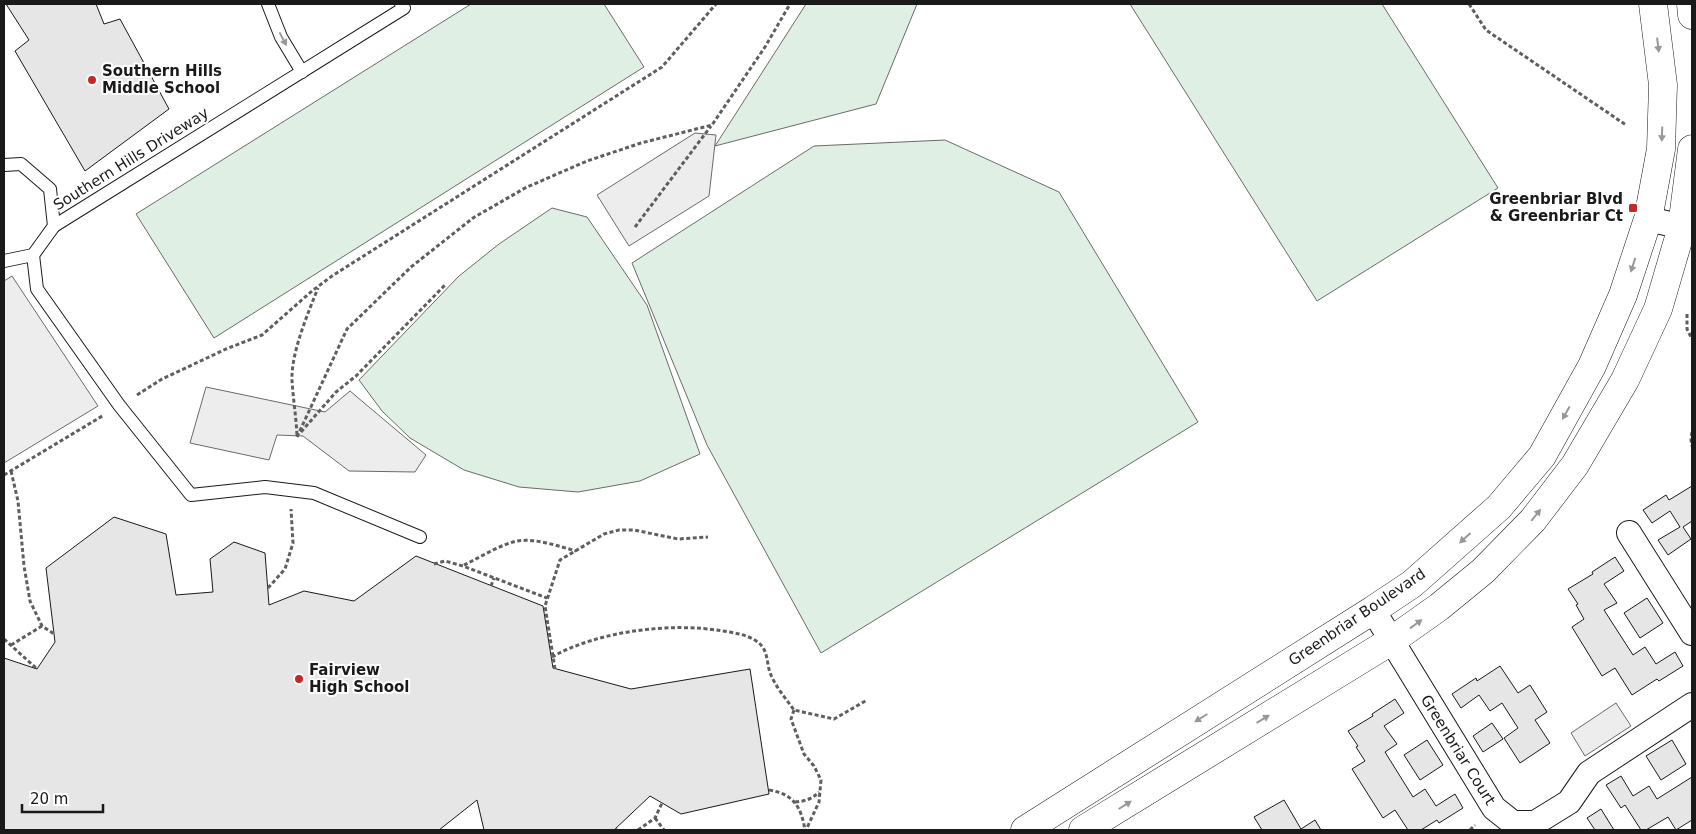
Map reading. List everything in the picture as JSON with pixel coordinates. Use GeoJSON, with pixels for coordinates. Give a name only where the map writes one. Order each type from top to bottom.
{"type":"FeatureCollection","features":[{"type":"Feature","properties":{"kind":"street","name":"Greenbriar Boulevard"},"geometry":{"type":"LineString","coordinates":[[1025,830],[1412,584],[1499,507],[1542,456],[1592,366],[1623,295],[1648,219],[1661,149],[1663,85],[1653,4]]}},
{"type":"Feature","properties":{"kind":"street"},"geometry":{"type":"LineString","coordinates":[[1691,4],[1692,15]]}},
{"type":"Feature","properties":{"kind":"street"},"geometry":{"type":"LineString","coordinates":[[1083,830],[1391,642],[1483,570],[1533,520],[1576,464],[1625,380],[1654,318],[1687,228],[1692,149]]}},
{"type":"Feature","properties":{"kind":"street"},"geometry":{"type":"LineString","coordinates":[[1648,219],[1687,228]]}},
{"type":"Feature","properties":{"kind":"street"},"geometry":{"type":"LineString","coordinates":[[1629,533],[1691,629]]}},
{"type":"Feature","properties":{"kind":"street","name":"Greenbriar Court"},"geometry":{"type":"LineString","coordinates":[[1373,610],[1494,808],[1513,823],[1535,822],[1569,802],[1589,773],[1692,705]]}},
{"type":"Feature","properties":{"kind":"lane"},"geometry":{"type":"LineString","coordinates":[[268,4],[281,37],[302,72]]}},
{"type":"Feature","properties":{"kind":"lane","name":"Southern Hills Driveway"},"geometry":{"type":"LineString","coordinates":[[54,226],[302,72],[402,6]]}},
{"type":"Feature","properties":{"kind":"lane"},"geometry":{"type":"LineString","coordinates":[[4,165],[21,164],[50,189],[54,226],[33,255],[4,261]]}},
{"type":"Feature","properties":{"kind":"lane"},"geometry":{"type":"LineString","coordinates":[[33,255],[37,289],[119,405],[192,495],[265,487],[314,493],[420,537]]}},
{"type":"Feature","properties":{"kind":"path"},"geometry":{"type":"LineString","coordinates":[[4,475],[162,380],[226,349],[262,335],[332,276],[662,67],[716,4]]}},
{"type":"Feature","properties":{"kind":"path"},"geometry":{"type":"LineString","coordinates":[[635,227],[712,125],[765,47],[790,4]]}},
{"type":"Feature","properties":{"kind":"path"},"geometry":{"type":"LineString","coordinates":[[1469,4],[1486,30],[1626,126]]}},
{"type":"Feature","properties":{"kind":"path"},"geometry":{"type":"LineString","coordinates":[[297,436],[347,329],[411,267],[473,218],[524,188],[587,161],[641,143],[712,125]]}},
{"type":"Feature","properties":{"kind":"path"},"geometry":{"type":"LineString","coordinates":[[297,436],[336,392],[356,376],[445,285]]}},
{"type":"Feature","properties":{"kind":"path"},"geometry":{"type":"LineString","coordinates":[[297,436],[292,379],[296,351],[318,287]]}},
{"type":"Feature","properties":{"kind":"path"},"geometry":{"type":"LineString","coordinates":[[1687,307],[1687,329],[1692,339]]}},
{"type":"Feature","properties":{"kind":"path"},"geometry":{"type":"LineString","coordinates":[[1692,432],[1692,446]]}},
{"type":"Feature","properties":{"kind":"path"},"geometry":{"type":"LineString","coordinates":[[11,471],[18,501],[24,566],[30,601],[42,626],[54,634]]}},
{"type":"Feature","properties":{"kind":"path"},"geometry":{"type":"LineString","coordinates":[[268,588],[286,569],[293,543],[291,504]]}},
{"type":"Feature","properties":{"kind":"path"},"geometry":{"type":"LineString","coordinates":[[555,669],[545,606],[560,560],[604,534],[619,530],[634,530],[678,539],[708,537]]}},
{"type":"Feature","properties":{"kind":"path"},"geometry":{"type":"LineString","coordinates":[[463,566],[505,545],[519,541],[540,542],[576,551]]}},
{"type":"Feature","properties":{"kind":"path"},"geometry":{"type":"LineString","coordinates":[[434,564],[445,561],[463,566],[547,598]]}},
{"type":"Feature","properties":{"kind":"path"},"geometry":{"type":"LineString","coordinates":[[492,586],[494,578]]}},
{"type":"Feature","properties":{"kind":"path"},"geometry":{"type":"LineString","coordinates":[[11,644],[42,626]]}},
{"type":"Feature","properties":{"kind":"path"},"geometry":{"type":"LineString","coordinates":[[552,656],[588,642],[629,632],[666,627],[708,628],[740,633],[758,642],[766,651],[771,675],[794,710],[834,719],[867,700]]}},
{"type":"Feature","properties":{"kind":"path"},"geometry":{"type":"LineString","coordinates":[[4,639],[37,669]]}},
{"type":"Feature","properties":{"kind":"path"},"geometry":{"type":"LineString","coordinates":[[794,710],[791,719],[804,754],[814,766],[821,780],[818,802],[806,830]]}},
{"type":"Feature","properties":{"kind":"path"},"geometry":{"type":"LineString","coordinates":[[769,790],[778,792],[796,802],[803,816],[806,830]]}},
{"type":"Feature","properties":{"kind":"path"},"geometry":{"type":"LineString","coordinates":[[796,802],[813,798],[820,791]]}},
{"type":"Feature","properties":{"kind":"path"},"geometry":{"type":"LineString","coordinates":[[638,830],[655,818],[662,803]]}},
{"type":"Feature","properties":{"kind":"path"},"geometry":{"type":"LineString","coordinates":[[655,818],[664,830]]}},
{"type":"Feature","properties":{"kind":"green space"},"geometry":{"type":"Polygon","coordinates":[[[471,4],[604,4],[644,67],[214,338],[136,214],[471,4]]]}},
{"type":"Feature","properties":{"kind":"green space"},"geometry":{"type":"Polygon","coordinates":[[[806,4],[917,4],[876,104],[715,146],[806,4]]]}},
{"type":"Feature","properties":{"kind":"green space"},"geometry":{"type":"Polygon","coordinates":[[[1130,4],[1382,4],[1498,188],[1317,301],[1130,4]]]}},
{"type":"Feature","properties":{"kind":"green space"},"geometry":{"type":"Polygon","coordinates":[[[945,140],[1059,192],[1198,422],[821,653],[707,445],[632,263],[814,146],[945,140]]]}},
{"type":"Feature","properties":{"kind":"green space"},"geometry":{"type":"Polygon","coordinates":[[[552,208],[587,217],[647,305],[700,454],[640,481],[578,492],[519,487],[464,470],[410,438],[382,411],[359,380],[459,276],[499,244],[552,208]]]}},
{"type":"Feature","properties":{"kind":"shaded area"},"geometry":{"type":"Polygon","coordinates":[[[695,133],[716,135],[709,196],[629,246],[597,195],[695,133]]]}},
{"type":"Feature","properties":{"kind":"shaded area"},"geometry":{"type":"Polygon","coordinates":[[[12,276],[98,406],[4,463],[4,281],[12,276]]]}},
{"type":"Feature","properties":{"kind":"shaded area"},"geometry":{"type":"Polygon","coordinates":[[[206,387],[325,412],[350,391],[426,455],[415,472],[349,471],[303,436],[277,435],[269,460],[190,443],[206,387]]]}},
{"type":"Feature","properties":{"kind":"shaded area"},"geometry":{"type":"Polygon","coordinates":[[[1616,703],[1631,726],[1585,756],[1571,733],[1616,703]]]}},
{"type":"Feature","properties":{"kind":"building","name":"Southern Hills Middle School"},"geometry":{"type":"Polygon","coordinates":[[[6,4],[96,4],[104,24],[120,19],[169,109],[85,171],[15,51],[29,40],[6,4]]]}},
{"type":"Feature","properties":{"kind":"building"},"geometry":{"type":"Polygon","coordinates":[[[1692,486],[1692,521],[1683,527],[1691,539],[1668,555],[1658,540],[1680,527],[1670,511],[1652,523],[1643,510],[1666,495],[1669,500],[1692,486]]]}},
{"type":"Feature","properties":{"kind":"building","name":"Fairview High School"},"geometry":{"type":"Polygon","coordinates":[[[114,517],[166,534],[176,595],[213,592],[210,559],[234,542],[265,553],[269,605],[304,591],[354,601],[416,556],[543,606],[553,668],[631,689],[750,669],[769,794],[681,814],[650,796],[614,830],[484,830],[477,800],[439,830],[4,830],[4,658],[37,669],[55,642],[46,568],[114,517]]]}},
{"type":"Feature","properties":{"kind":"building"},"geometry":{"type":"Polygon","coordinates":[[[1615,557],[1624,571],[1604,584],[1617,603],[1604,610],[1633,655],[1645,647],[1656,664],[1675,652],[1683,666],[1659,681],[1657,679],[1632,695],[1615,668],[1602,676],[1572,627],[1584,619],[1576,605],[1578,604],[1568,589],[1593,574],[1592,572],[1615,557]]]}},
{"type":"Feature","properties":{"kind":"building"},"geometry":{"type":"Polygon","coordinates":[[[1647,598],[1663,623],[1640,638],[1624,613],[1647,598]]]}},
{"type":"Feature","properties":{"kind":"building"},"geometry":{"type":"Polygon","coordinates":[[[1500,666],[1518,693],[1530,685],[1547,712],[1535,720],[1550,743],[1520,763],[1504,738],[1518,728],[1502,703],[1490,711],[1479,695],[1461,708],[1452,694],[1476,678],[1477,681],[1500,666]]]}},
{"type":"Feature","properties":{"kind":"building"},"geometry":{"type":"Polygon","coordinates":[[[1395,699],[1404,713],[1384,726],[1397,744],[1385,752],[1413,797],[1425,789],[1436,806],[1455,794],[1463,808],[1439,823],[1437,820],[1421,830],[1408,830],[1395,810],[1383,818],[1352,769],[1365,761],[1348,731],[1373,716],[1372,714],[1395,699]]]}},
{"type":"Feature","properties":{"kind":"building"},"geometry":{"type":"Polygon","coordinates":[[[1492,723],[1503,739],[1483,752],[1473,736],[1492,723]]]}},
{"type":"Feature","properties":{"kind":"building"},"geometry":{"type":"Polygon","coordinates":[[[1427,740],[1443,765],[1420,780],[1404,755],[1427,740]]]}},
{"type":"Feature","properties":{"kind":"building"},"geometry":{"type":"Polygon","coordinates":[[[1672,740],[1686,764],[1661,780],[1646,756],[1672,740]]]}},
{"type":"Feature","properties":{"kind":"building"},"geometry":{"type":"Polygon","coordinates":[[[1621,776],[1633,796],[1649,786],[1657,799],[1692,777],[1692,820],[1676,830],[1668,817],[1646,830],[1641,830],[1625,805],[1621,808],[1606,785],[1621,776]]]}},
{"type":"Feature","properties":{"kind":"building"},"geometry":{"type":"Polygon","coordinates":[[[1284,800],[1301,829],[1315,820],[1321,830],[1262,830],[1254,817],[1284,800]]]}},
{"type":"Feature","properties":{"kind":"building"},"geometry":{"type":"Polygon","coordinates":[[[1601,809],[1614,830],[1595,830],[1587,818],[1601,809]]]}},
{"type":"Feature","properties":{"kind":"place","name":"Southern Hills Middle School"},"geometry":{"type":"Point","coordinates":[92,80]}},
{"type":"Feature","properties":{"kind":"place","name":"Greenbriar Blvd & Greenbriar Ct"},"geometry":{"type":"Point","coordinates":[1633,208]}},
{"type":"Feature","properties":{"kind":"place","name":"Fairview High School"},"geometry":{"type":"Point","coordinates":[299,679]}}]}
